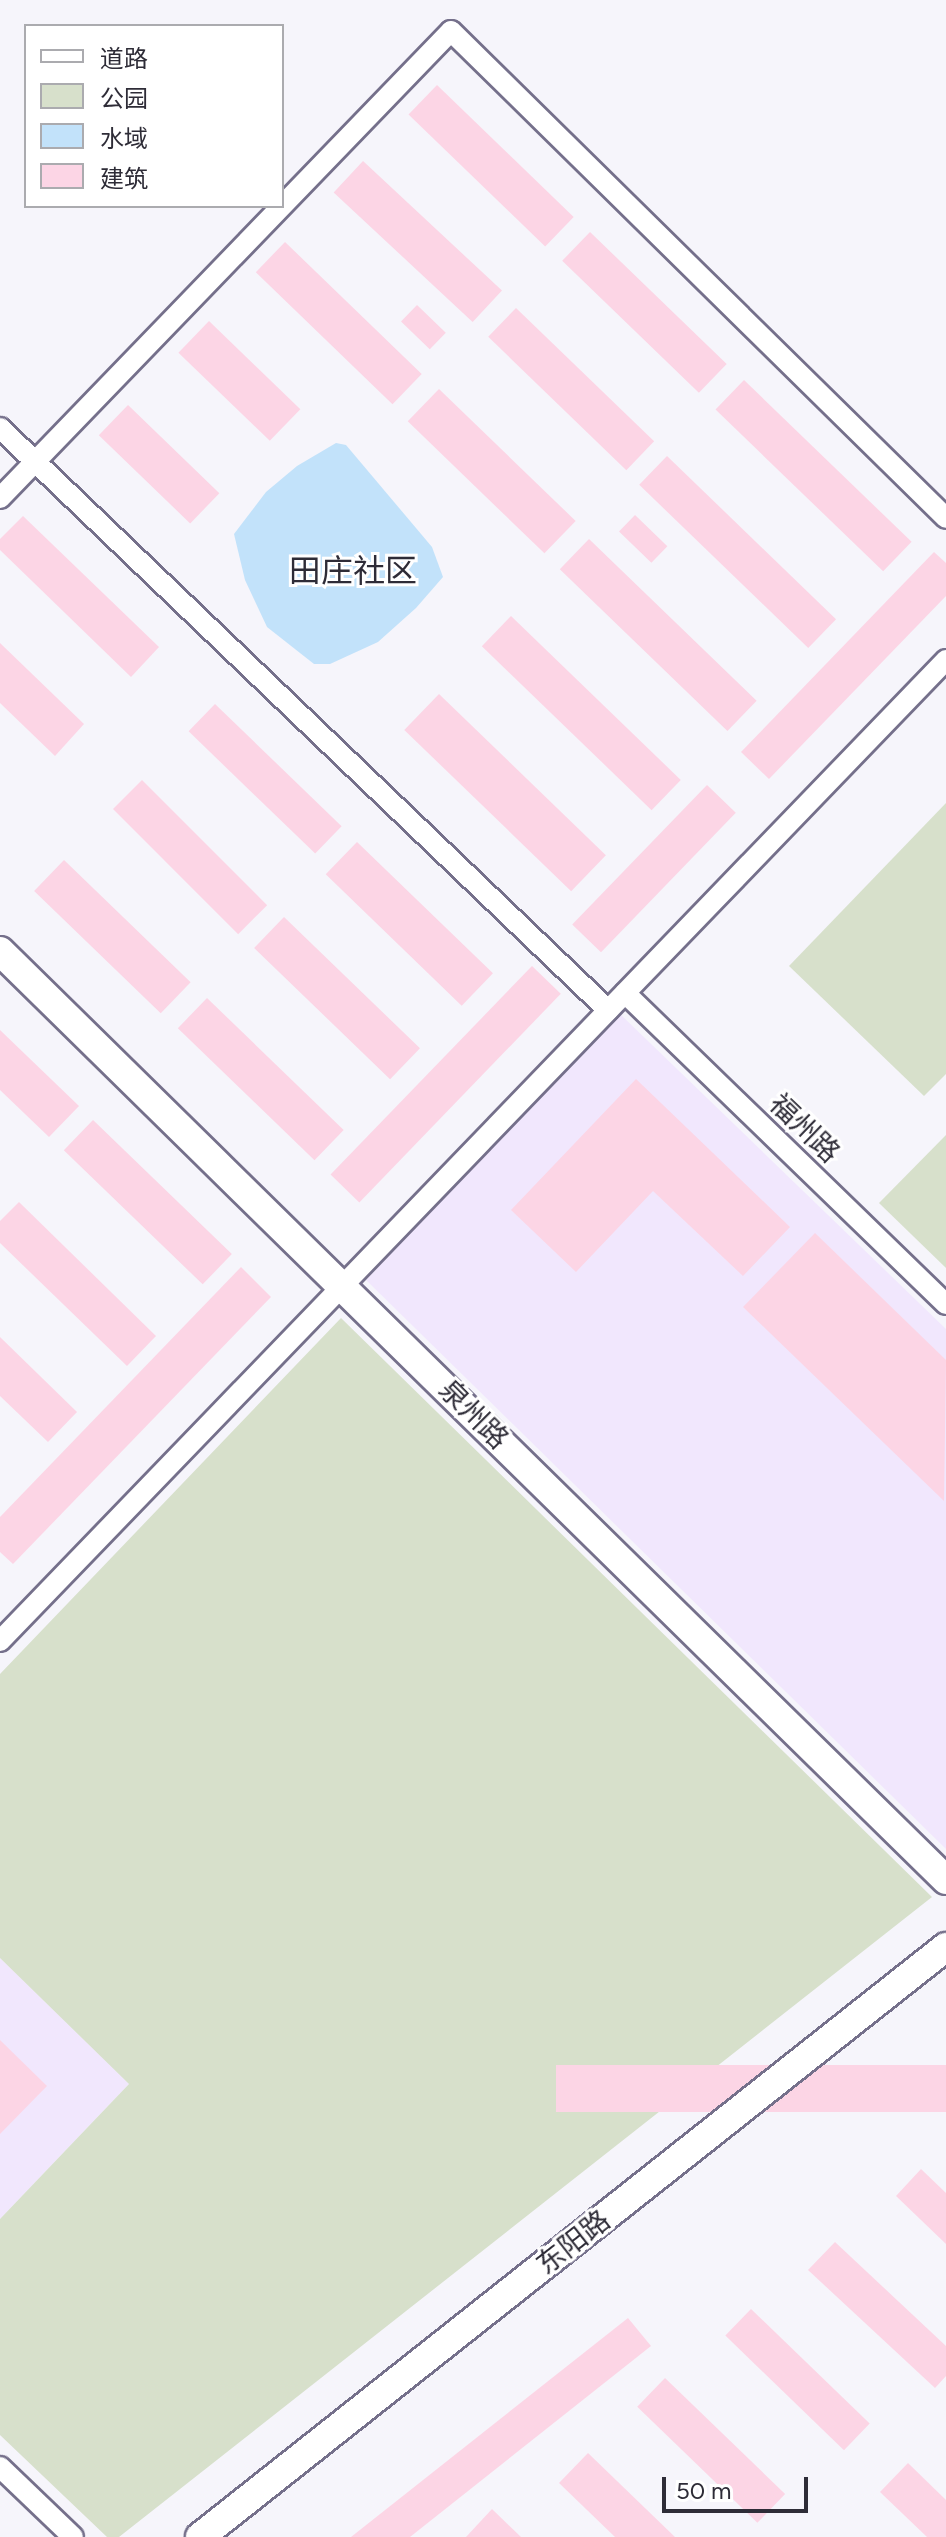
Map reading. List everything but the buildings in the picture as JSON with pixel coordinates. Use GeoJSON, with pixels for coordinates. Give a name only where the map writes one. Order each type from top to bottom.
{"type":"FeatureCollection","features":[{"type":"Feature","properties":{"kind":"street"},"geometry":{"type":"LineString","coordinates":[[284,204],[451,31],[946,518]]}},
{"type":"Feature","properties":{"kind":"street"},"geometry":{"type":"LineString","coordinates":[[0,498],[280,208]]}},
{"type":"Feature","properties":{"kind":"street"},"geometry":{"type":"LineString","coordinates":[[0,428],[608,1010]]}},
{"type":"Feature","properties":{"kind":"street"},"geometry":{"type":"LineString","coordinates":[[0,1641],[946,660]]}},
{"type":"Feature","properties":{"kind":"street","name":"泉州路"},"geometry":{"type":"LineString","coordinates":[[0,951],[946,1880]]}},
{"type":"Feature","properties":{"kind":"street","name":"福州路"},"geometry":{"type":"LineString","coordinates":[[625,993],[946,1304]]}},
{"type":"Feature","properties":{"kind":"street","name":"东阳路"},"geometry":{"type":"LineString","coordinates":[[200,2537],[946,1947]]}},
{"type":"Feature","properties":{"kind":"street"},"geometry":{"type":"LineString","coordinates":[[0,2467],[73,2537]]}},
{"type":"Feature","properties":{"kind":"shaded area"},"geometry":{"type":"Polygon","coordinates":[[[619,1013],[946,1329],[946,1849],[366,1280],[619,1013]]]}},
{"type":"Feature","properties":{"kind":"shaded area"},"geometry":{"type":"Polygon","coordinates":[[[0,1958],[129,2084],[0,2219],[0,1958]]]}},
{"type":"Feature","properties":{"kind":"green space"},"geometry":{"type":"Polygon","coordinates":[[[946,803],[946,1074],[924,1096],[789,966],[946,803]]]}},
{"type":"Feature","properties":{"kind":"green space"},"geometry":{"type":"Polygon","coordinates":[[[946,1135],[946,1268],[879,1203],[946,1135]]]}},
{"type":"Feature","properties":{"kind":"green space"},"geometry":{"type":"Polygon","coordinates":[[[341,1318],[932,1897],[119,2537],[107,2537],[0,2435],[0,2219],[129,2084],[0,1958],[0,1674],[341,1318]]]}},
{"type":"Feature","properties":{"kind":"water"},"geometry":{"type":"Polygon","coordinates":[[[336,443],[346,445],[432,547],[443,577],[416,608],[378,642],[330,664],[314,664],[267,627],[245,580],[234,534],[266,492],[297,466],[336,443]]]}},
{"type":"Feature","properties":{"kind":"district","name":"田庄社区"},"geometry":{"type":"Point","coordinates":[353,571]}}]}
